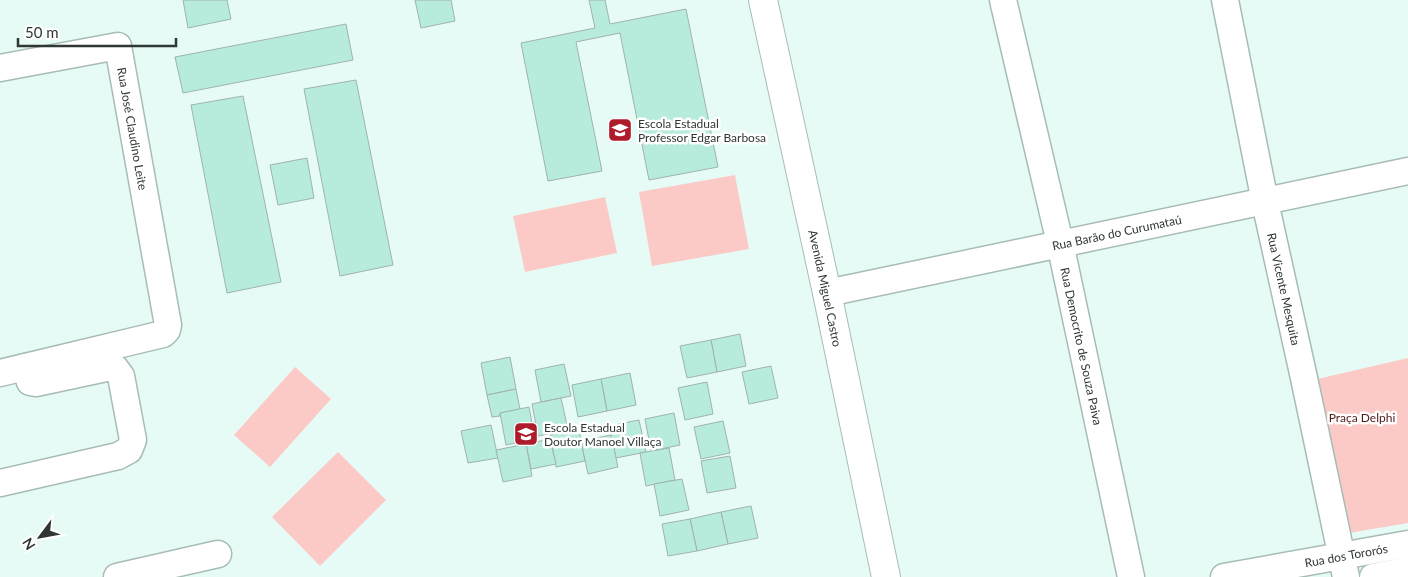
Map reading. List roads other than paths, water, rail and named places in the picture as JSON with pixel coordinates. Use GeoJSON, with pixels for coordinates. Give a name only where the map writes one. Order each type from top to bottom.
{"type":"FeatureCollection","features":[{"type":"Feature","properties":{"kind":"main road","name":"Avenida Miguel Castro"},"geometry":{"type":"LineString","coordinates":[[763,0],[827,293],[886,577]]}},
{"type":"Feature","properties":{"kind":"street","name":"Rua Democrito de Souza Paiva"},"geometry":{"type":"LineString","coordinates":[[1003,0],[1060,243],[1130,577]]}},
{"type":"Feature","properties":{"kind":"street","name":"Rua Vicente Mesquita"},"geometry":{"type":"LineString","coordinates":[[1225,0],[1264,202],[1344,566]]}},
{"type":"Feature","properties":{"kind":"street","name":"Rua José Claudino Leite"},"geometry":{"type":"LineString","coordinates":[[0,68],[118,46],[168,322],[167,329],[162,334],[12,370]]}},
{"type":"Feature","properties":{"kind":"street","name":"Rua Barão do Curumataú"},"geometry":{"type":"LineString","coordinates":[[827,293],[1408,171]]}},
{"type":"Feature","properties":{"kind":"street"},"geometry":{"type":"LineString","coordinates":[[0,483],[118,456],[129,450],[133,440],[120,376],[115,368],[106,368],[36,383],[30,382],[12,370]]}},
{"type":"Feature","properties":{"kind":"street","name":"Rua dos Tororós"},"geometry":{"type":"LineString","coordinates":[[1224,577],[1344,566],[1408,544]]}},
{"type":"Feature","properties":{"kind":"street"},"geometry":{"type":"LineString","coordinates":[[117,577],[218,554]]}},
{"type":"Feature","properties":{"kind":"street"},"geometry":{"type":"LineString","coordinates":[[1373,577],[1408,570]]}},
{"type":"Feature","properties":{"kind":"place","name":"Escola Estadual Professor Edgar Barbosa"},"geometry":{"type":"Point","coordinates":[620,130]}},
{"type":"Feature","properties":{"kind":"place","name":"Escola Estadual Doutor Manoel Villaça"},"geometry":{"type":"Point","coordinates":[526,434]}},
{"type":"Feature","properties":{"kind":"park label","name":"Praça Delphi"},"geometry":{"type":"Point","coordinates":[1362,417]}}]}
